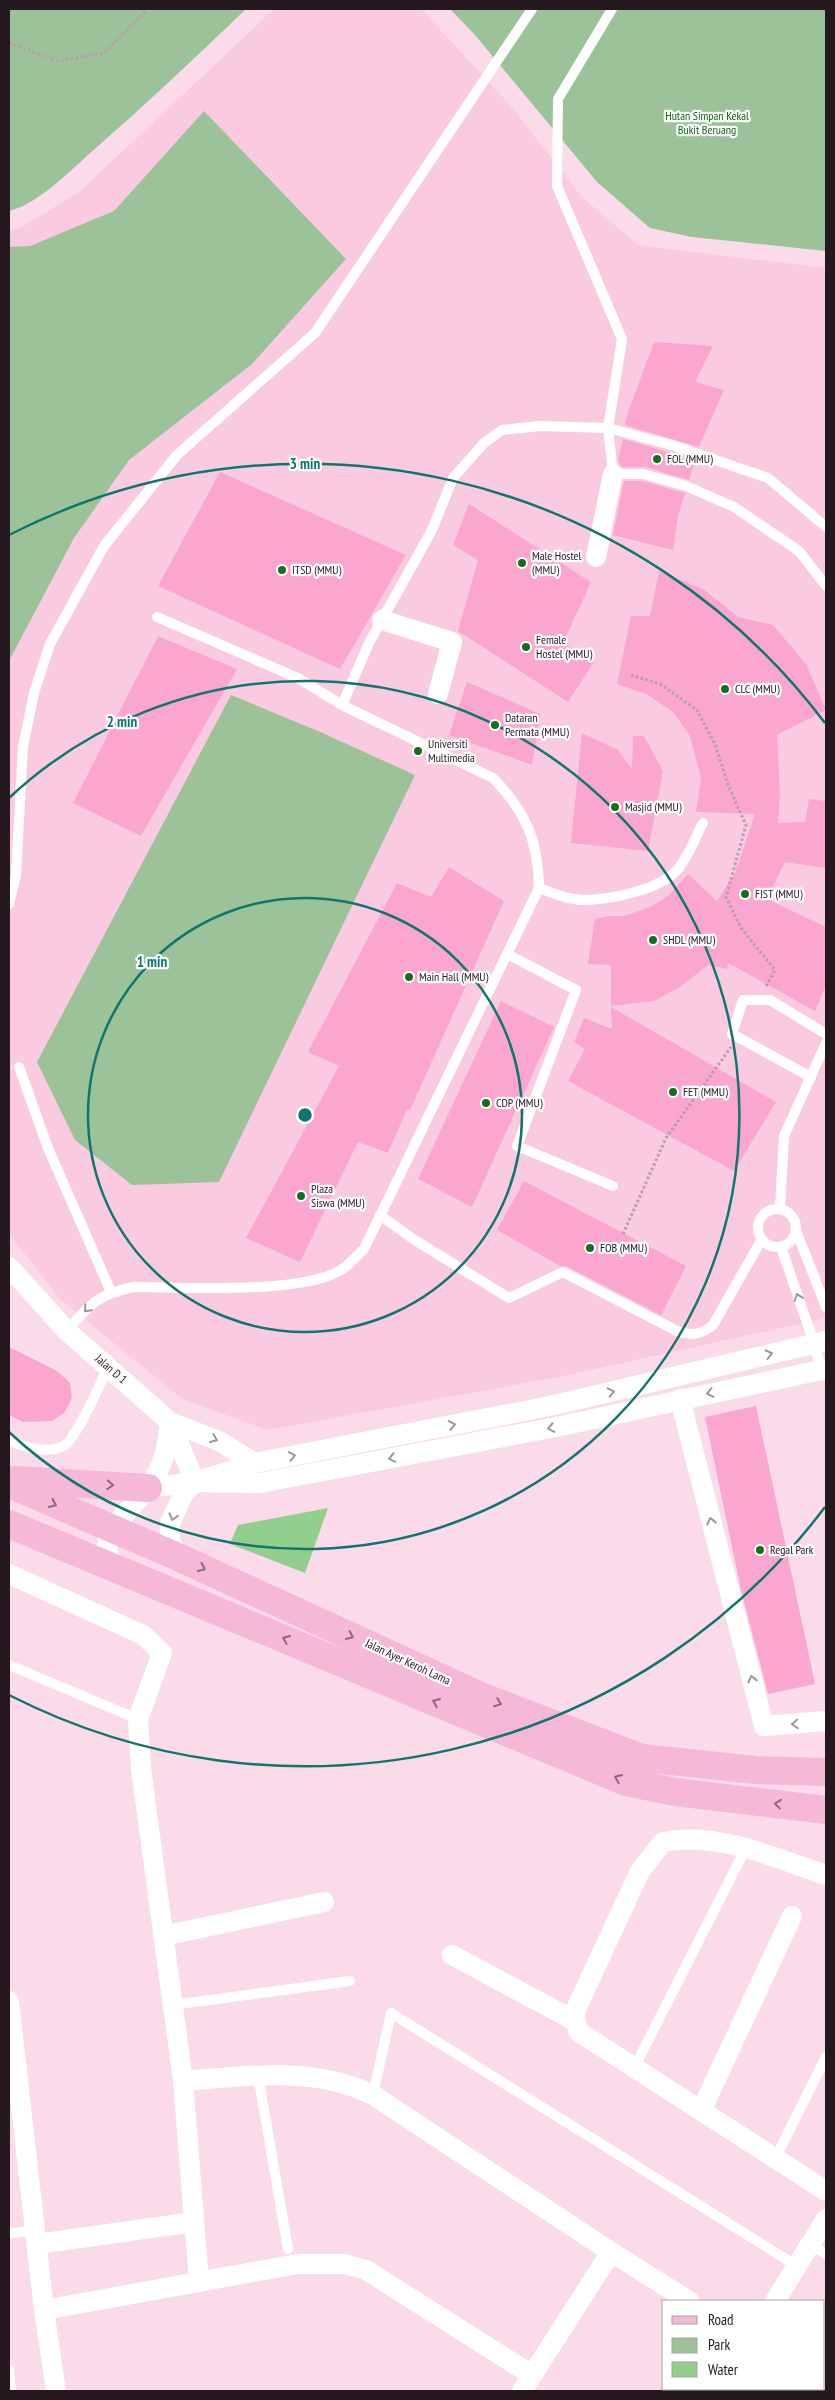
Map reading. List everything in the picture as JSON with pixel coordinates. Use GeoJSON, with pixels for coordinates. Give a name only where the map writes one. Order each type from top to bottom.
{"type":"FeatureCollection","features":[{"type":"Feature","properties":{"kind":"main road"},"geometry":{"type":"LineString","coordinates":[[9,1479],[148,1488]]}},
{"type":"Feature","properties":{"kind":"main road","name":"Jalan Ayer Keroh Lama"},"geometry":{"type":"LineString","coordinates":[[9,1484],[178,1557],[483,1697],[642,1758],[756,1770],[826,1772]]}},
{"type":"Feature","properties":{"kind":"main road","name":"Jalan Ayer Keroh Lama"},"geometry":{"type":"LineString","coordinates":[[9,1524],[626,1782],[675,1792],[826,1810]]}},
{"type":"Feature","properties":{"kind":"street"},"geometry":{"type":"LineString","coordinates":[[596,557],[613,474]]}},
{"type":"Feature","properties":{"kind":"street"},"geometry":{"type":"LineString","coordinates":[[382,620],[452,642],[438,694]]}},
{"type":"Feature","properties":{"kind":"street","name":"Jalan D 1"},"geometry":{"type":"LineString","coordinates":[[9,1267],[67,1331],[170,1422],[195,1482]]}},
{"type":"Feature","properties":{"kind":"street"},"geometry":{"type":"LineString","coordinates":[[178,1557],[170,1540],[170,1523],[184,1493],[195,1482],[255,1463],[550,1406],[820,1342]]}},
{"type":"Feature","properties":{"kind":"street"},"geometry":{"type":"LineString","coordinates":[[148,1488],[195,1482],[260,1483],[556,1428],[680,1399],[823,1370]]}},
{"type":"Feature","properties":{"kind":"street"},"geometry":{"type":"LineString","coordinates":[[680,1399],[764,1726],[826,1721]]}},
{"type":"Feature","properties":{"kind":"street"},"geometry":{"type":"LineString","coordinates":[[118,1569],[109,1559],[107,1546],[111,1529],[148,1488],[165,1457],[170,1422],[219,1441],[255,1463]]}},
{"type":"Feature","properties":{"kind":"street"},"geometry":{"type":"LineString","coordinates":[[9,1574],[144,1635],[162,1653],[160,1663],[138,1719],[141,1769],[183,2081],[199,2281]]}},
{"type":"Feature","properties":{"kind":"street"},"geometry":{"type":"LineString","coordinates":[[826,1875],[746,1848],[683,1838],[662,1842],[640,1871],[576,2009],[575,2022],[579,2032],[826,2191]]}},
{"type":"Feature","properties":{"kind":"street"},"geometry":{"type":"LineString","coordinates":[[164,1936],[324,1902]]}},
{"type":"Feature","properties":{"kind":"street"},"geometry":{"type":"LineString","coordinates":[[701,2111],[792,1916]]}},
{"type":"Feature","properties":{"kind":"street"},"geometry":{"type":"LineString","coordinates":[[452,1954],[575,2022]]}},
{"type":"Feature","properties":{"kind":"street"},"geometry":{"type":"LineString","coordinates":[[9,2001],[44,2310],[56,2391]]}},
{"type":"Feature","properties":{"kind":"street"},"geometry":{"type":"LineString","coordinates":[[183,2081],[258,2075],[323,2077],[354,2086],[373,2095],[610,2252],[687,2300]]}},
{"type":"Feature","properties":{"kind":"street"},"geometry":{"type":"LineString","coordinates":[[776,2300],[797,2266],[818,2249],[826,2219]]}},
{"type":"Feature","properties":{"kind":"street"},"geometry":{"type":"LineString","coordinates":[[36,2237],[194,2222]]}},
{"type":"Feature","properties":{"kind":"street"},"geometry":{"type":"LineString","coordinates":[[44,2310],[297,2264],[345,2264],[366,2270],[527,2383],[610,2252]]}},
{"type":"Feature","properties":{"kind":"lane"},"geometry":{"type":"LineString","coordinates":[[9,904],[16,875],[23,747],[34,693],[50,644],[104,546],[177,455],[315,332],[532,9]]}},
{"type":"Feature","properties":{"kind":"lane"},"geometry":{"type":"LineString","coordinates":[[612,9],[558,99],[557,186],[622,339],[608,428],[613,474],[643,474],[686,486],[734,507],[799,551],[826,586]]}},
{"type":"Feature","properties":{"kind":"lane"},"geometry":{"type":"LineString","coordinates":[[342,705],[369,643],[432,530],[452,478],[484,443],[502,430],[540,426],[608,428],[675,446],[768,478],[826,527]]}},
{"type":"Feature","properties":{"kind":"lane"},"geometry":{"type":"LineString","coordinates":[[67,1331],[91,1303],[111,1292],[133,1287],[284,1285],[317,1280],[344,1269],[364,1249],[472,1023],[509,955],[539,888],[534,841],[524,817],[510,795],[493,778],[342,705],[298,678],[157,617]]}},
{"type":"Feature","properties":{"kind":"lane"},"geometry":{"type":"LineString","coordinates":[[539,888],[561,896],[583,900],[624,894],[654,886],[677,871],[703,824]]}},
{"type":"Feature","properties":{"kind":"lane"},"geometry":{"type":"LineString","coordinates":[[509,955],[576,990],[517,1146],[614,1186]]}},
{"type":"Feature","properties":{"kind":"lane"},"geometry":{"type":"LineString","coordinates":[[811,1077],[732,1034],[742,1000],[770,1000],[826,1034]]}},
{"type":"Feature","properties":{"kind":"lane"},"geometry":{"type":"LineString","coordinates":[[780,1208],[784,1136],[826,1043]]}},
{"type":"Feature","properties":{"kind":"lane"},"geometry":{"type":"LineString","coordinates":[[19,1067],[48,1148],[111,1292]]}},
{"type":"Feature","properties":{"kind":"lane"},"geometry":{"type":"LineString","coordinates":[[797,1232],[791,1242],[781,1247],[770,1246],[762,1239],[758,1231],[759,1222],[763,1214],[771,1209],[780,1208],[790,1212],[796,1222],[797,1232],[826,1307]]}},
{"type":"Feature","properties":{"kind":"lane"},"geometry":{"type":"LineString","coordinates":[[380,1215],[413,1239],[509,1298],[563,1272],[677,1331],[691,1336],[705,1332],[713,1325],[762,1239]]}},
{"type":"Feature","properties":{"kind":"lane"},"geometry":{"type":"LineString","coordinates":[[781,1247],[820,1342],[823,1370]]}},
{"type":"Feature","properties":{"kind":"lane"},"geometry":{"type":"LineString","coordinates":[[9,1440],[48,1450],[65,1445],[75,1432],[108,1367]]}},
{"type":"Feature","properties":{"kind":"lane"},"geometry":{"type":"LineString","coordinates":[[9,1664],[138,1719]]}},
{"type":"Feature","properties":{"kind":"lane"},"geometry":{"type":"LineString","coordinates":[[634,2068],[746,1848]]}},
{"type":"Feature","properties":{"kind":"lane"},"geometry":{"type":"LineString","coordinates":[[172,2005],[350,1981]]}},
{"type":"Feature","properties":{"kind":"lane"},"geometry":{"type":"LineString","coordinates":[[373,2095],[391,2014],[797,2266]]}},
{"type":"Feature","properties":{"kind":"lane"},"geometry":{"type":"LineString","coordinates":[[775,2159],[826,2057]]}},
{"type":"Feature","properties":{"kind":"lane"},"geometry":{"type":"LineString","coordinates":[[258,2075],[288,2249]]}},
{"type":"Feature","properties":{"kind":"lane"},"geometry":{"type":"LineString","coordinates":[[9,2234],[36,2237]]}},
{"type":"Feature","properties":{"kind":"lane"},"geometry":{"type":"LineString","coordinates":[[9,2369],[12,2391]]}},
{"type":"Feature","properties":{"kind":"path"},"geometry":{"type":"LineString","coordinates":[[9,43],[58,61],[104,53],[148,9]]}},
{"type":"Feature","properties":{"kind":"path"},"geometry":{"type":"LineString","coordinates":[[631,675],[660,684],[697,710],[715,744],[728,785],[746,825],[726,897],[741,928],[775,970],[762,993]]}},
{"type":"Feature","properties":{"kind":"path"},"geometry":{"type":"LineString","coordinates":[[623,1234],[666,1138],[732,1045]]}},
{"type":"Feature","properties":{"kind":"shaded area","name":"Universiti Multimedia"},"geometry":{"type":"Polygon","coordinates":[[[274,9],[421,9],[510,105],[582,197],[638,245],[826,268],[826,1318],[559,1377],[268,1430],[182,1399],[61,1300],[9,1234],[9,230],[20,228],[79,192],[274,9]]]}},
{"type":"Feature","properties":{"kind":"green space"},"geometry":{"type":"Polygon","coordinates":[[[9,9],[246,9],[62,179],[30,202],[9,211],[9,9]]]}},
{"type":"Feature","properties":{"kind":"green space","name":"Hutan Simpan Kekal Bukit Beruang"},"geometry":{"type":"Polygon","coordinates":[[[450,9],[826,9],[826,251],[692,237],[650,228],[597,182],[475,35],[450,9]]]}},
{"type":"Feature","properties":{"kind":"green space"},"geometry":{"type":"Polygon","coordinates":[[[204,111],[346,259],[252,364],[129,460],[74,538],[9,661],[9,247],[30,246],[114,211],[204,111]]]}},
{"type":"Feature","properties":{"kind":"green space"},"geometry":{"type":"Polygon","coordinates":[[[231,695],[318,731],[415,775],[219,1182],[132,1185],[75,1140],[37,1062],[231,695]]]}},
{"type":"Feature","properties":{"kind":"water"},"geometry":{"type":"Polygon","coordinates":[[[328,1508],[305,1573],[230,1544],[238,1525],[328,1508]]]}},
{"type":"Feature","properties":{"kind":"building"},"geometry":{"type":"Polygon","coordinates":[[[654,342],[713,346],[695,382],[724,390],[699,447],[625,425],[654,342]]]}},
{"type":"Feature","properties":{"kind":"building"},"geometry":{"type":"Polygon","coordinates":[[[623,439],[695,460],[689,480],[645,467],[622,467],[618,460],[623,439]]]}},
{"type":"Feature","properties":{"kind":"building","name":"ITSD (MMU)"},"geometry":{"type":"Polygon","coordinates":[[[220,472],[406,555],[340,669],[158,586],[220,472]]]}},
{"type":"Feature","properties":{"kind":"building"},"geometry":{"type":"Polygon","coordinates":[[[624,481],[642,481],[685,493],[678,516],[673,550],[613,535],[624,481]]]}},
{"type":"Feature","properties":{"kind":"building"},"geometry":{"type":"Polygon","coordinates":[[[469,504],[591,582],[563,643],[594,662],[568,702],[458,631],[478,560],[453,545],[469,504]]]}},
{"type":"Feature","properties":{"kind":"building"},"geometry":{"type":"Polygon","coordinates":[[[659,571],[703,589],[738,617],[773,625],[806,664],[826,710],[777,735],[780,794],[778,823],[805,822],[809,799],[826,801],[826,868],[785,862],[767,899],[826,927],[826,986],[815,1011],[728,963],[727,969],[708,965],[680,987],[654,1001],[611,1006],[611,965],[588,964],[595,919],[609,916],[625,916],[652,906],[668,896],[688,874],[717,901],[735,873],[755,814],[696,812],[701,778],[690,736],[673,712],[648,695],[617,684],[631,616],[650,616],[659,571]]]}},
{"type":"Feature","properties":{"kind":"building"},"geometry":{"type":"Polygon","coordinates":[[[158,636],[237,669],[141,836],[73,803],[158,636]]]}},
{"type":"Feature","properties":{"kind":"building","name":"Dataran Permata (MMU)"},"geometry":{"type":"Polygon","coordinates":[[[467,682],[540,714],[532,765],[449,735],[467,682]]]}},
{"type":"Feature","properties":{"kind":"building","name":"Masjid (MMU)"},"geometry":{"type":"Polygon","coordinates":[[[582,733],[618,750],[632,769],[633,736],[644,736],[663,771],[648,851],[571,843],[582,733]]]}},
{"type":"Feature","properties":{"kind":"building","name":"Main Hall (MMU)"},"geometry":{"type":"Polygon","coordinates":[[[449,867],[504,901],[410,1110],[407,1109],[388,1153],[358,1142],[300,1262],[246,1238],[339,1066],[308,1052],[397,883],[431,897],[449,867]]]}},
{"type":"Feature","properties":{"kind":"building","name":"CDP (MMU)"},"geometry":{"type":"Polygon","coordinates":[[[501,1001],[554,1027],[472,1207],[418,1179],[501,1001]]]}},
{"type":"Feature","properties":{"kind":"building","name":"FET (MMU)"},"geometry":{"type":"Polygon","coordinates":[[[611,1007],[776,1102],[734,1171],[568,1081],[585,1049],[574,1042],[584,1018],[612,1029],[611,1007]]]}},
{"type":"Feature","properties":{"kind":"building","name":"FOB (MMU)"},"geometry":{"type":"Polygon","coordinates":[[[524,1181],[686,1266],[661,1315],[566,1266],[560,1266],[497,1230],[524,1181]]]}},
{"type":"Feature","properties":{"kind":"building"},"geometry":{"type":"Polygon","coordinates":[[[9,1347],[57,1371],[70,1383],[72,1398],[64,1413],[52,1421],[23,1422],[9,1415],[9,1347]]]}},
{"type":"Feature","properties":{"kind":"building","name":"Regal Park"},"geometry":{"type":"Polygon","coordinates":[[[756,1406],[815,1684],[768,1694],[741,1590],[705,1417],[756,1406]]]}},
{"type":"Feature","properties":{"kind":"place","name":"FOL (MMU)"},"geometry":{"type":"Point","coordinates":[657,459]}},
{"type":"Feature","properties":{"kind":"place","name":"Male Hostel (MMU)"},"geometry":{"type":"Point","coordinates":[522,563]}},
{"type":"Feature","properties":{"kind":"place","name":"ITSD (MMU)"},"geometry":{"type":"Point","coordinates":[282,570]}},
{"type":"Feature","properties":{"kind":"place","name":"Female Hostel (MMU)"},"geometry":{"type":"Point","coordinates":[526,647]}},
{"type":"Feature","properties":{"kind":"place","name":"CLC (MMU)"},"geometry":{"type":"Point","coordinates":[725,689]}},
{"type":"Feature","properties":{"kind":"place","name":"Dataran Permata (MMU)"},"geometry":{"type":"Point","coordinates":[495,725]}},
{"type":"Feature","properties":{"kind":"place","name":"Universiti Multimedia"},"geometry":{"type":"Point","coordinates":[418,751]}},
{"type":"Feature","properties":{"kind":"place","name":"Masjid (MMU)"},"geometry":{"type":"Point","coordinates":[615,807]}},
{"type":"Feature","properties":{"kind":"place","name":"FIST (MMU)"},"geometry":{"type":"Point","coordinates":[745,894]}},
{"type":"Feature","properties":{"kind":"place","name":"SHDL (MMU)"},"geometry":{"type":"Point","coordinates":[653,940]}},
{"type":"Feature","properties":{"kind":"place","name":"Main Hall (MMU)"},"geometry":{"type":"Point","coordinates":[409,977]}},
{"type":"Feature","properties":{"kind":"place","name":"FET (MMU)"},"geometry":{"type":"Point","coordinates":[673,1092]}},
{"type":"Feature","properties":{"kind":"place","name":"CDP (MMU)"},"geometry":{"type":"Point","coordinates":[486,1103]}},
{"type":"Feature","properties":{"kind":"place","name":"Plaza Siswa (MMU)"},"geometry":{"type":"Point","coordinates":[301,1196]}},
{"type":"Feature","properties":{"kind":"place","name":"FOB (MMU)"},"geometry":{"type":"Point","coordinates":[590,1248]}},
{"type":"Feature","properties":{"kind":"place","name":"Regal Park"},"geometry":{"type":"Point","coordinates":[760,1550]}}]}
